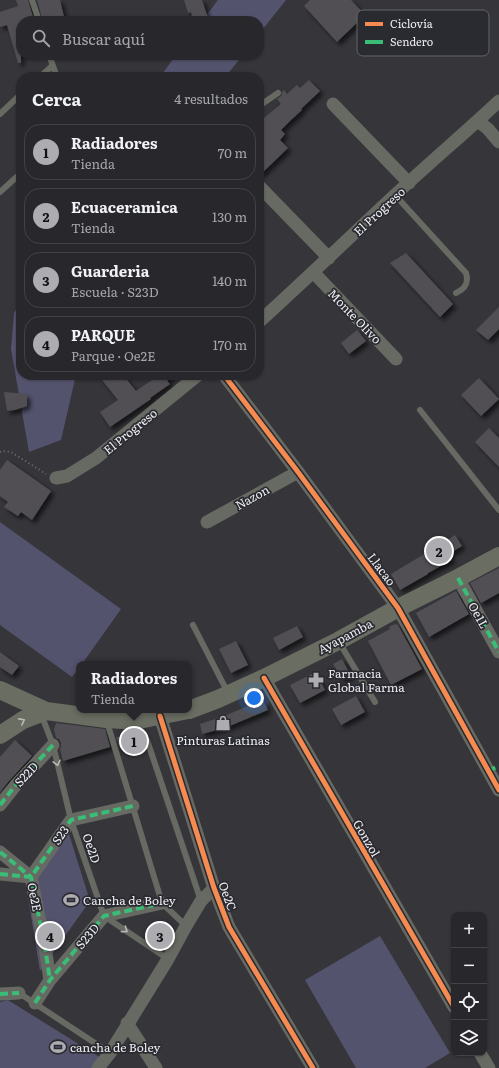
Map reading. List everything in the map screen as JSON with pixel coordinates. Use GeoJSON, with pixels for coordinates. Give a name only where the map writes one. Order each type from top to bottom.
{"type":"FeatureCollection","features":[{"type":"Feature","properties":{"kind":"main road","name":"Ayapamba"},"geometry":{"type":"LineString","coordinates":[[192,709],[264,678],[338,641],[499,556]]}},
{"type":"Feature","properties":{"kind":"main road","name":"Ayapamba"},"geometry":{"type":"LineString","coordinates":[[0,690],[43,712],[123,720],[139,720],[174,713]]}},
{"type":"Feature","properties":{"kind":"main road"},"geometry":{"type":"LineString","coordinates":[[0,735],[23,720],[43,712]]}},
{"type":"Feature","properties":{"kind":"street","name":"El Progreso"},"geometry":{"type":"LineString","coordinates":[[264,318],[499,101]]}},
{"type":"Feature","properties":{"kind":"street"},"geometry":{"type":"LineString","coordinates":[[333,104],[409,183]]}},
{"type":"Feature","properties":{"kind":"street"},"geometry":{"type":"LineString","coordinates":[[478,121],[488,129],[499,142]]}},
{"type":"Feature","properties":{"kind":"street"},"geometry":{"type":"LineString","coordinates":[[264,191],[329,258]]}},
{"type":"Feature","properties":{"kind":"street","name":"Monte Olivo"},"geometry":{"type":"LineString","coordinates":[[314,273],[396,359]]}},
{"type":"Feature","properties":{"kind":"street","name":"El Progreso"},"geometry":{"type":"LineString","coordinates":[[56,478],[67,476],[96,458],[192,380]]}},
{"type":"Feature","properties":{"kind":"street","name":"Llacao"},"geometry":{"type":"LineString","coordinates":[[228,380],[298,472],[398,608],[493,769],[499,790]]}},
{"type":"Feature","properties":{"kind":"street","name":"Nazon"},"geometry":{"type":"LineString","coordinates":[[207,522],[298,472]]}},
{"type":"Feature","properties":{"kind":"street","name":"Oe1L"},"geometry":{"type":"LineString","coordinates":[[458,578],[496,638],[499,652]]}},
{"type":"Feature","properties":{"kind":"street","name":"Gonzol"},"geometry":{"type":"LineString","coordinates":[[264,678],[451,1002]]}},
{"type":"Feature","properties":{"kind":"street","name":"Oe2C"},"geometry":{"type":"LineString","coordinates":[[160,716],[214,888],[229,928],[313,1068]]}},
{"type":"Feature","properties":{"kind":"street","name":"S22D"},"geometry":{"type":"LineString","coordinates":[[0,805],[14,786],[53,745]]}},
{"type":"Feature","properties":{"kind":"street","name":"S23"},"geometry":{"type":"LineString","coordinates":[[31,877],[71,820],[133,806]]}},
{"type":"Feature","properties":{"kind":"street","name":"Oe2E"},"geometry":{"type":"LineString","coordinates":[[0,852],[31,877],[50,980]]}},
{"type":"Feature","properties":{"kind":"street"},"geometry":{"type":"LineString","coordinates":[[0,874],[31,877]]}},
{"type":"Feature","properties":{"kind":"street"},"geometry":{"type":"LineString","coordinates":[[98,1068],[110,1053],[168,959],[201,901],[214,888]]}},
{"type":"Feature","properties":{"kind":"street","name":"S23D"},"geometry":{"type":"LineString","coordinates":[[35,1003],[50,980],[104,916],[162,902]]}},
{"type":"Feature","properties":{"kind":"street"},"geometry":{"type":"LineString","coordinates":[[0,994],[19,993]]}},
{"type":"Feature","properties":{"kind":"street"},"geometry":{"type":"LineString","coordinates":[[128,1023],[156,1068]]}},
{"type":"Feature","properties":{"kind":"street"},"geometry":{"type":"LineString","coordinates":[[482,1056],[489,1068]]}},
{"type":"Feature","properties":{"kind":"lane"},"geometry":{"type":"LineString","coordinates":[[32,0],[37,16]]}},
{"type":"Feature","properties":{"kind":"lane"},"geometry":{"type":"LineString","coordinates":[[50,60],[55,72]]}},
{"type":"Feature","properties":{"kind":"lane"},"geometry":{"type":"LineString","coordinates":[[45,72],[52,66]]}},
{"type":"Feature","properties":{"kind":"lane"},"geometry":{"type":"LineString","coordinates":[[264,103],[278,93]]}},
{"type":"Feature","properties":{"kind":"lane"},"geometry":{"type":"LineString","coordinates":[[0,114],[16,99]]}},
{"type":"Feature","properties":{"kind":"lane"},"geometry":{"type":"LineString","coordinates":[[0,192],[16,178]]}},
{"type":"Feature","properties":{"kind":"lane"},"geometry":{"type":"LineString","coordinates":[[396,195],[466,273],[468,277],[466,285],[456,293]]}},
{"type":"Feature","properties":{"kind":"lane"},"geometry":{"type":"LineString","coordinates":[[420,410],[499,510]]}},
{"type":"Feature","properties":{"kind":"lane"},"geometry":{"type":"LineString","coordinates":[[193,625],[229,694]]}},
{"type":"Feature","properties":{"kind":"lane"},"geometry":{"type":"LineString","coordinates":[[338,641],[375,702]]}},
{"type":"Feature","properties":{"kind":"lane","name":"Oe2D"},"geometry":{"type":"LineString","coordinates":[[43,712],[53,745],[71,820],[104,916]]}},
{"type":"Feature","properties":{"kind":"lane"},"geometry":{"type":"LineString","coordinates":[[106,719],[162,902],[186,926]]}},
{"type":"Feature","properties":{"kind":"lane"},"geometry":{"type":"LineString","coordinates":[[147,740],[201,901]]}},
{"type":"Feature","properties":{"kind":"lane"},"geometry":{"type":"LineString","coordinates":[[104,916],[168,959]]}},
{"type":"Feature","properties":{"kind":"lane"},"geometry":{"type":"LineString","coordinates":[[19,993],[110,1053]]}},
{"type":"Feature","properties":{"kind":"path"},"geometry":{"type":"LineString","coordinates":[[0,452],[2,450],[11,452],[47,475],[56,478]]}},
{"type":"Feature","properties":{"kind":"shaded area"},"geometry":{"type":"Polygon","coordinates":[[[218,0],[286,0],[264,28],[264,16],[206,16],[218,0]]]}},
{"type":"Feature","properties":{"kind":"shaded area"},"geometry":{"type":"Polygon","coordinates":[[[172,60],[239,60],[229,72],[164,72],[172,60]]]}},
{"type":"Feature","properties":{"kind":"shaded area"},"geometry":{"type":"Polygon","coordinates":[[[16,310],[16,378],[11,349],[14,313],[16,310]]]}},
{"type":"Feature","properties":{"kind":"shaded area"},"geometry":{"type":"Polygon","coordinates":[[[16,380],[75,380],[61,440],[29,452],[16,380]]]}},
{"type":"Feature","properties":{"kind":"shaded area"},"geometry":{"type":"Polygon","coordinates":[[[0,522],[121,609],[84,661],[76,661],[76,672],[72,677],[0,625],[0,522]]]}},
{"type":"Feature","properties":{"kind":"shaded area"},"geometry":{"type":"Polygon","coordinates":[[[69,834],[90,901],[40,971],[25,879],[69,834]]]}},
{"type":"Feature","properties":{"kind":"shaded area"},"geometry":{"type":"Polygon","coordinates":[[[380,936],[450,1053],[425,1068],[356,1068],[305,980],[380,936]]]}},
{"type":"Feature","properties":{"kind":"shaded area"},"geometry":{"type":"Polygon","coordinates":[[[8,1000],[101,1058],[93,1068],[0,1068],[0,1002],[8,1000]]]}},
{"type":"Feature","properties":{"kind":"building"},"geometry":{"type":"Polygon","coordinates":[[[16,0],[28,0],[33,16],[16,16],[16,56],[7,25],[0,27],[0,12],[18,6],[16,0]]]}},
{"type":"Feature","properties":{"kind":"building"},"geometry":{"type":"Polygon","coordinates":[[[37,0],[60,0],[64,16],[42,16],[37,0]]]}},
{"type":"Feature","properties":{"kind":"building"},"geometry":{"type":"Polygon","coordinates":[[[184,0],[202,0],[207,16],[192,16],[191,12],[188,13],[184,0]]]}},
{"type":"Feature","properties":{"kind":"building"},"geometry":{"type":"Polygon","coordinates":[[[310,0],[351,0],[360,10],[357,10],[357,23],[337,42],[304,6],[310,0]]]}},
{"type":"Feature","properties":{"kind":"building"},"geometry":{"type":"Polygon","coordinates":[[[17,60],[21,60],[21,63],[18,63],[17,60]]]}},
{"type":"Feature","properties":{"kind":"building"},"geometry":{"type":"Polygon","coordinates":[[[309,80],[320,91],[281,130],[285,134],[280,140],[288,148],[264,171],[264,118],[281,104],[277,99],[282,95],[284,90],[287,94],[297,85],[300,88],[309,80]]]}},
{"type":"Feature","properties":{"kind":"building"},"geometry":{"type":"Polygon","coordinates":[[[406,253],[453,304],[440,317],[390,263],[406,253]]]}},
{"type":"Feature","properties":{"kind":"building"},"geometry":{"type":"Polygon","coordinates":[[[499,307],[499,329],[488,340],[476,330],[499,307]]]}},
{"type":"Feature","properties":{"kind":"building"},"geometry":{"type":"Polygon","coordinates":[[[357,330],[366,341],[349,354],[341,343],[357,330]]]}},
{"type":"Feature","properties":{"kind":"building"},"geometry":{"type":"Polygon","coordinates":[[[479,378],[499,399],[481,416],[461,395],[479,378]]]}},
{"type":"Feature","properties":{"kind":"building"},"geometry":{"type":"Polygon","coordinates":[[[102,380],[127,380],[136,391],[152,380],[168,380],[167,381],[170,384],[110,427],[100,412],[118,400],[102,380]]]}},
{"type":"Feature","properties":{"kind":"building"},"geometry":{"type":"Polygon","coordinates":[[[4,392],[27,394],[27,406],[7,411],[4,392]]]}},
{"type":"Feature","properties":{"kind":"building"},"geometry":{"type":"Polygon","coordinates":[[[489,428],[499,438],[499,467],[475,442],[489,428]]]}},
{"type":"Feature","properties":{"kind":"building"},"geometry":{"type":"Polygon","coordinates":[[[7,460],[51,491],[32,520],[21,512],[18,516],[4,507],[8,502],[0,496],[0,470],[7,460]]]}},
{"type":"Feature","properties":{"kind":"building"},"geometry":{"type":"Polygon","coordinates":[[[455,535],[462,546],[449,554],[452,560],[400,590],[391,574],[431,550],[427,542],[439,536],[443,543],[455,535]]]}},
{"type":"Feature","properties":{"kind":"building"},"geometry":{"type":"Polygon","coordinates":[[[499,568],[499,593],[481,603],[470,583],[499,568]]]}},
{"type":"Feature","properties":{"kind":"building"},"geometry":{"type":"Polygon","coordinates":[[[456,591],[469,614],[429,637],[416,613],[456,591]]]}},
{"type":"Feature","properties":{"kind":"building"},"geometry":{"type":"Polygon","coordinates":[[[395,624],[398,625],[422,669],[391,685],[368,641],[390,629],[389,627],[395,624]]]}},
{"type":"Feature","properties":{"kind":"building"},"geometry":{"type":"Polygon","coordinates":[[[297,626],[303,637],[279,650],[273,638],[297,626]]]}},
{"type":"Feature","properties":{"kind":"building"},"geometry":{"type":"Polygon","coordinates":[[[236,641],[248,665],[231,673],[219,649],[236,641]]]}},
{"type":"Feature","properties":{"kind":"building"},"geometry":{"type":"Polygon","coordinates":[[[0,652],[19,666],[12,675],[0,667],[0,652]]]}},
{"type":"Feature","properties":{"kind":"building"},"geometry":{"type":"Polygon","coordinates":[[[342,659],[351,676],[343,680],[333,664],[342,659]]]}},
{"type":"Feature","properties":{"kind":"building"},"geometry":{"type":"Polygon","coordinates":[[[316,672],[325,690],[300,703],[290,685],[316,672]]]}},
{"type":"Feature","properties":{"kind":"building"},"geometry":{"type":"Polygon","coordinates":[[[356,696],[365,712],[341,725],[332,709],[356,696]]]}},
{"type":"Feature","properties":{"kind":"building"},"geometry":{"type":"Polygon","coordinates":[[[259,701],[264,702],[268,710],[225,728],[202,734],[200,724],[227,715],[259,701]]]}},
{"type":"Feature","properties":{"kind":"building"},"geometry":{"type":"Polygon","coordinates":[[[56,723],[105,729],[110,747],[63,761],[60,749],[61,743],[59,739],[56,738],[54,729],[56,723]]]}},
{"type":"Feature","properties":{"kind":"building"},"geometry":{"type":"Polygon","coordinates":[[[140,734],[142,745],[120,748],[116,737],[140,734]]]}},
{"type":"Feature","properties":{"kind":"building"},"geometry":{"type":"Polygon","coordinates":[[[15,740],[32,756],[0,792],[0,757],[15,740]]]}},
{"type":"Feature","properties":{"kind":"marked path"},"geometry":{"type":"LineString","coordinates":[[458,578],[499,652]]}},
{"type":"Feature","properties":{"kind":"marked path"},"geometry":{"type":"LineString","coordinates":[[0,805],[15,786],[53,745]]}},
{"type":"Feature","properties":{"kind":"marked path"},"geometry":{"type":"LineString","coordinates":[[488,771],[499,766]]}},
{"type":"Feature","properties":{"kind":"marked path"},"geometry":{"type":"LineString","coordinates":[[0,874],[31,877],[71,820],[133,806]]}},
{"type":"Feature","properties":{"kind":"marked path"},"geometry":{"type":"LineString","coordinates":[[0,852],[31,877],[50,980]]}},
{"type":"Feature","properties":{"kind":"marked path"},"geometry":{"type":"LineString","coordinates":[[35,1003],[50,980],[104,916],[162,903]]}},
{"type":"Feature","properties":{"kind":"marked path"},"geometry":{"type":"LineString","coordinates":[[0,994],[19,993]]}},
{"type":"Feature","properties":{"kind":"cycle path"},"geometry":{"type":"LineString","coordinates":[[228,380],[298,472],[398,608],[499,790]]}},
{"type":"Feature","properties":{"kind":"cycle path"},"geometry":{"type":"LineString","coordinates":[[264,678],[451,1002]]}},
{"type":"Feature","properties":{"kind":"cycle path"},"geometry":{"type":"LineString","coordinates":[[160,716],[214,888],[229,927],[313,1068]]}},
{"type":"Feature","properties":{"kind":"place","name":"Ecuaceramica"},"geometry":{"type":"Point","coordinates":[439,551]}},
{"type":"Feature","properties":{"kind":"place","name":"Farmacia Global Farma"},"geometry":{"type":"Point","coordinates":[316,680]}},
{"type":"Feature","properties":{"kind":"place","name":"Pinturas Latinas"},"geometry":{"type":"Point","coordinates":[223,723]}},
{"type":"Feature","properties":{"kind":"place","name":"Radiadores"},"geometry":{"type":"Point","coordinates":[134,741]}},
{"type":"Feature","properties":{"kind":"place","name":"Cancha de Boley"},"geometry":{"type":"Point","coordinates":[71,900]}},
{"type":"Feature","properties":{"kind":"place","name":"PARQUE"},"geometry":{"type":"Point","coordinates":[50,936]}},
{"type":"Feature","properties":{"kind":"place","name":"Guarderia"},"geometry":{"type":"Point","coordinates":[160,936]}},
{"type":"Feature","properties":{"kind":"place","name":"cancha de Boley"},"geometry":{"type":"Point","coordinates":[58,1047]}}]}
